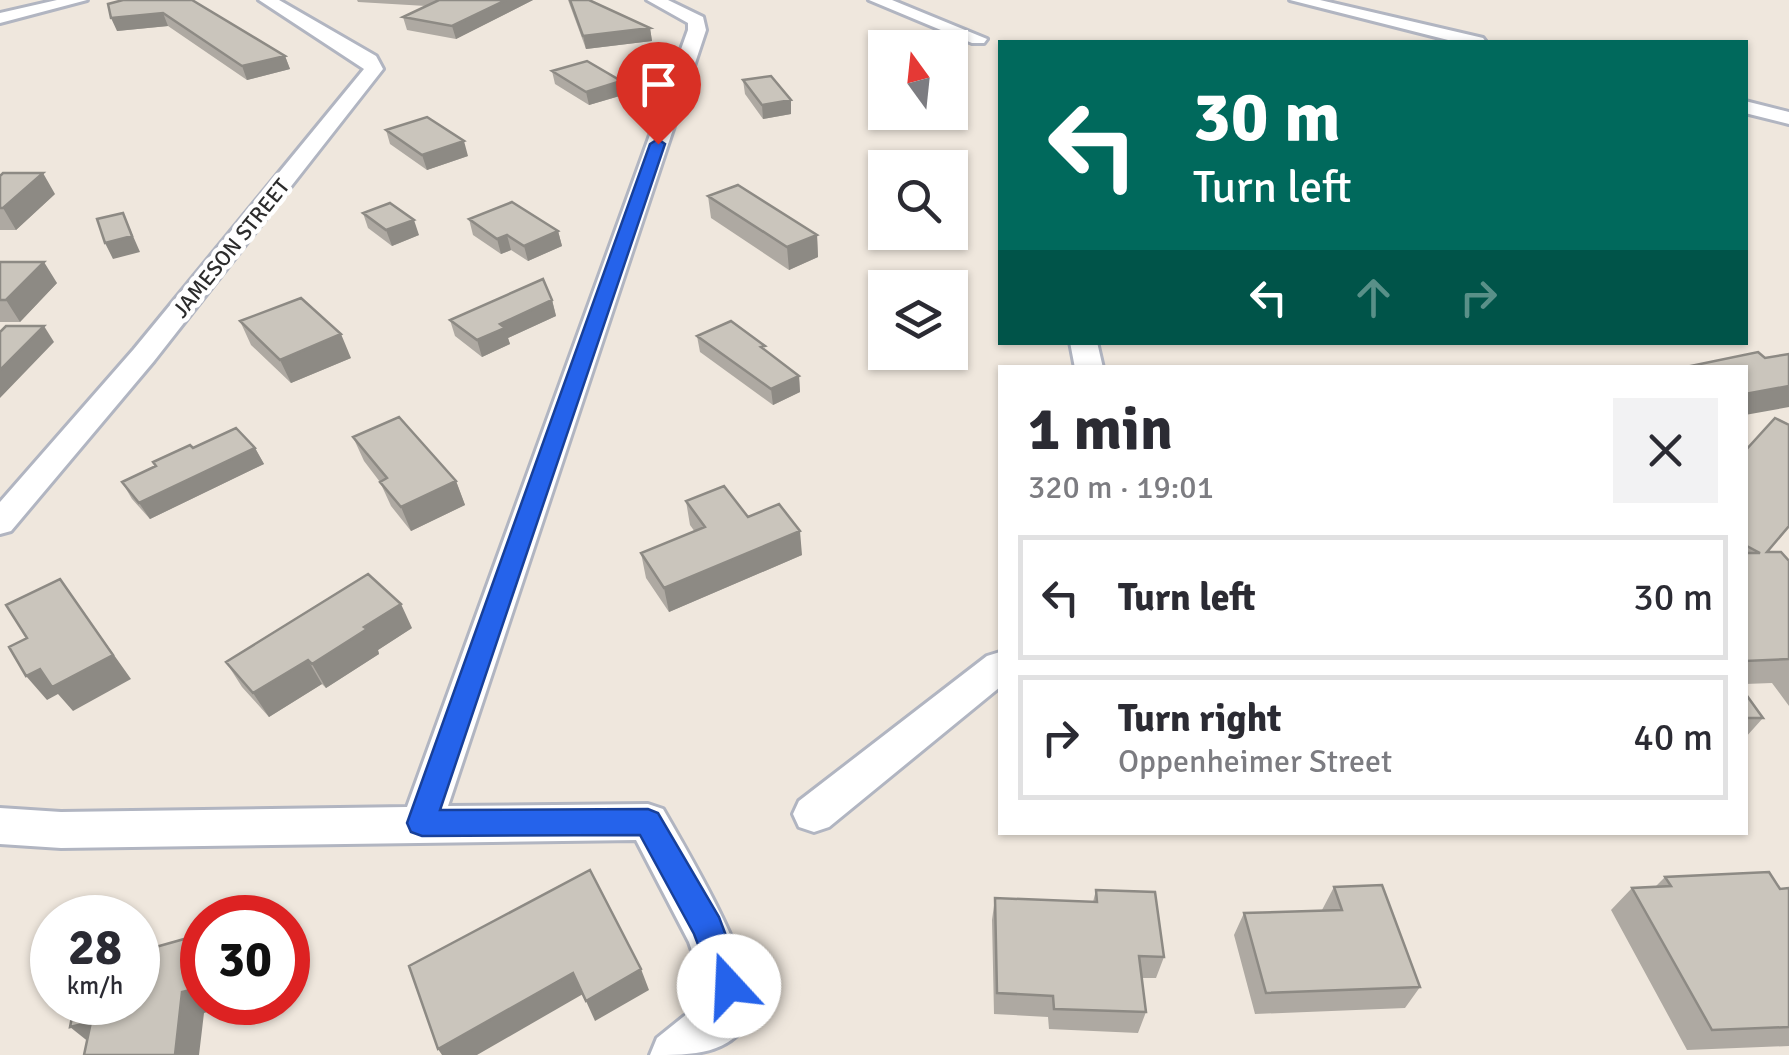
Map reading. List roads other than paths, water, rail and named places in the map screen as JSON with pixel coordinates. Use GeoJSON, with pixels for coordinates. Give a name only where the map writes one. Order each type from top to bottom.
{"type":"FeatureCollection","features":[{"type":"Feature","properties":{"kind":"street"},"geometry":{"type":"LineString","coordinates":[[0,18],[78,0]]}},
{"type":"Feature","properties":{"kind":"street","name":"JAMESON STREET"},"geometry":{"type":"LineString","coordinates":[[0,523],[144,355],[374,69],[369,60],[267,0]]}},
{"type":"Feature","properties":{"kind":"street"},"geometry":{"type":"LineString","coordinates":[[422,823],[697,30],[697,22],[655,0]]}},
{"type":"Feature","properties":{"kind":"street"},"geometry":{"type":"LineString","coordinates":[[877,0],[978,39]]}},
{"type":"Feature","properties":{"kind":"street"},"geometry":{"type":"LineString","coordinates":[[1298,0],[1469,40]]}},
{"type":"Feature","properties":{"kind":"street"},"geometry":{"type":"LineString","coordinates":[[1748,108],[1789,118]]}},
{"type":"Feature","properties":{"kind":"street"},"geometry":{"type":"LineString","coordinates":[[814,814],[998,668]]}},
{"type":"Feature","properties":{"kind":"street"},"geometry":{"type":"LineString","coordinates":[[0,826],[61,830],[648,822],[708,928],[724,966],[734,1006],[674,1055]]}}]}
